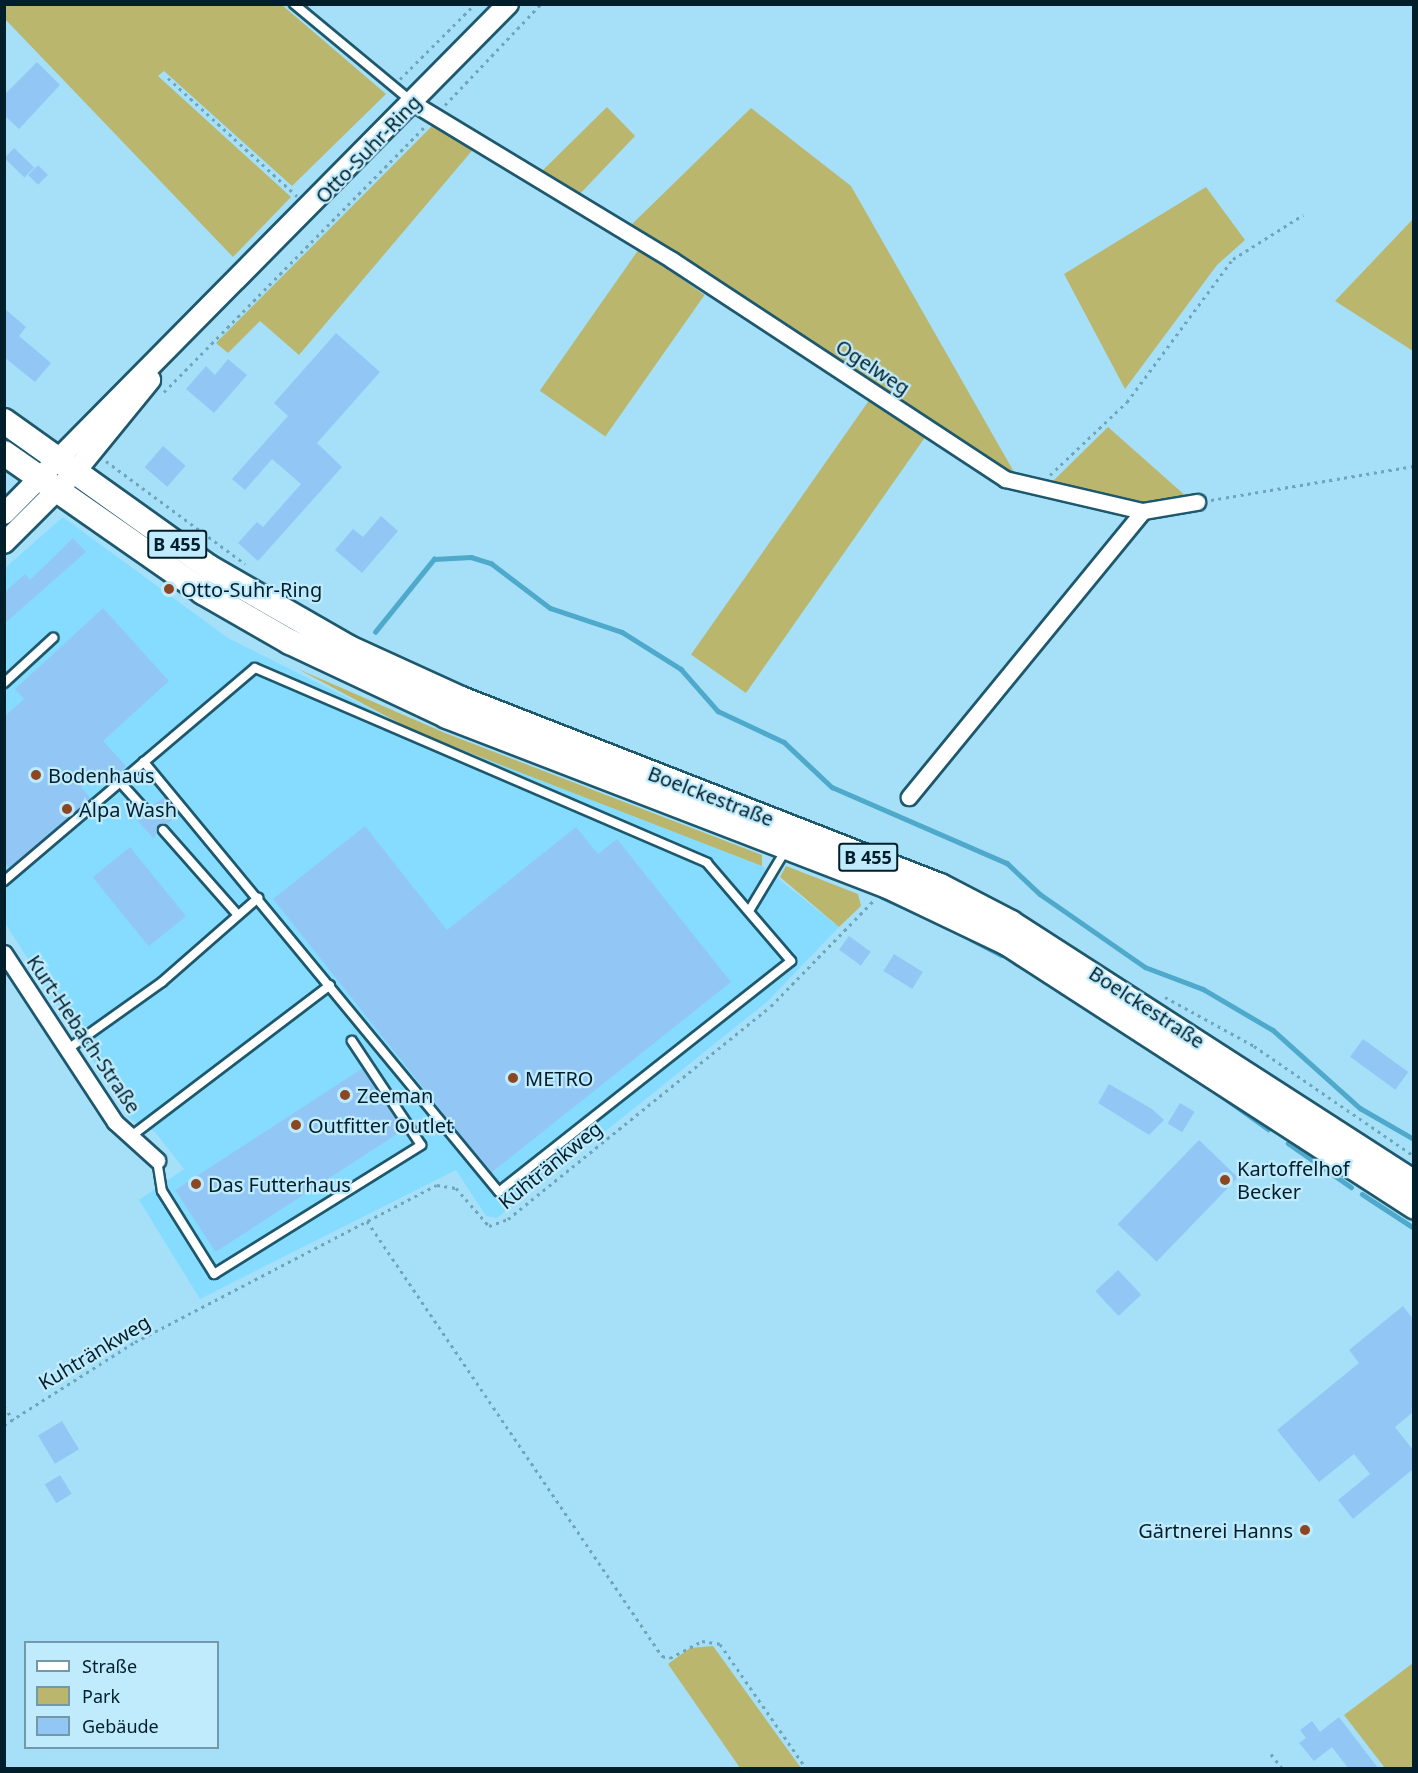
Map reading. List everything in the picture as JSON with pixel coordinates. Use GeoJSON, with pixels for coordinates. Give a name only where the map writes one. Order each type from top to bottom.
{"type":"FeatureCollection","features":[{"type":"Feature","properties":{"kind":"main road","name":"Boelckestraße"},"geometry":{"type":"LineString","coordinates":[[4,421],[248,592],[349,648],[460,699],[940,886],[1011,923],[1413,1183]]}},
{"type":"Feature","properties":{"kind":"main road","name":"Boelckestraße"},"geometry":{"type":"LineString","coordinates":[[4,453],[203,592],[290,642],[478,728],[945,910],[1007,943],[1413,1206]]}},
{"type":"Feature","properties":{"kind":"street","name":"Otto-Suhr-Ring"},"geometry":{"type":"LineString","coordinates":[[4,543],[48,484],[177,344],[311,209],[508,4]]}},
{"type":"Feature","properties":{"kind":"street","name":"Ogelweg"},"geometry":{"type":"LineString","coordinates":[[413,103],[672,260],[1005,479],[1035,489],[1143,511]]}},
{"type":"Feature","properties":{"kind":"street","name":"Otto-Suhr-Ring"},"geometry":{"type":"LineString","coordinates":[[4,514],[48,484]]}},
{"type":"Feature","properties":{"kind":"street"},"geometry":{"type":"LineString","coordinates":[[909,797],[1143,511],[1197,502]]}},
{"type":"Feature","properties":{"kind":"street","name":"Kurt-Hebach-Straße"},"geometry":{"type":"LineString","coordinates":[[4,953],[130,1137],[158,1160]]}},
{"type":"Feature","properties":{"kind":"lane","name":"Ogelweg"},"geometry":{"type":"LineString","coordinates":[[294,4],[413,103]]}},
{"type":"Feature","properties":{"kind":"lane"},"geometry":{"type":"LineString","coordinates":[[4,683],[52,638]]}},
{"type":"Feature","properties":{"kind":"lane"},"geometry":{"type":"LineString","coordinates":[[4,881],[120,782],[255,668],[707,863],[791,961],[499,1192],[144,762]]}},
{"type":"Feature","properties":{"kind":"lane"},"geometry":{"type":"LineString","coordinates":[[120,782],[146,811]]}},
{"type":"Feature","properties":{"kind":"lane"},"geometry":{"type":"LineString","coordinates":[[163,830],[238,915]]}},
{"type":"Feature","properties":{"kind":"lane"},"geometry":{"type":"LineString","coordinates":[[749,911],[786,847]]}},
{"type":"Feature","properties":{"kind":"lane"},"geometry":{"type":"LineString","coordinates":[[68,1049],[162,982],[258,898]]}},
{"type":"Feature","properties":{"kind":"lane"},"geometry":{"type":"LineString","coordinates":[[130,1137],[330,985]]}},
{"type":"Feature","properties":{"kind":"lane"},"geometry":{"type":"LineString","coordinates":[[158,1160],[162,1191],[213,1274],[421,1145],[352,1041]]}},
{"type":"Feature","properties":{"kind":"path"},"geometry":{"type":"LineString","coordinates":[[391,87],[475,4]]}},
{"type":"Feature","properties":{"kind":"path"},"geometry":{"type":"LineString","coordinates":[[155,401],[541,4]]}},
{"type":"Feature","properties":{"kind":"path"},"geometry":{"type":"LineString","coordinates":[[168,78],[311,209]]}},
{"type":"Feature","properties":{"kind":"path"},"geometry":{"type":"LineString","coordinates":[[1035,489],[1127,402],[1233,259],[1303,215]]}},
{"type":"Feature","properties":{"kind":"path"},"geometry":{"type":"LineString","coordinates":[[108,453],[109,468]]}},
{"type":"Feature","properties":{"kind":"path"},"geometry":{"type":"LineString","coordinates":[[1197,502],[1304,489],[1413,466]]}},
{"type":"Feature","properties":{"kind":"path","name":"Kuhtränkweg"},"geometry":{"type":"LineString","coordinates":[[4,1425],[135,1342],[367,1221],[448,1185],[463,1194],[484,1224],[508,1220],[771,1006],[876,897],[866,893]]}},
{"type":"Feature","properties":{"kind":"path"},"geometry":{"type":"LineString","coordinates":[[367,1221],[662,1656],[670,1658],[702,1641],[720,1644],[806,1768]]}},
{"type":"Feature","properties":{"kind":"path"},"geometry":{"type":"LineString","coordinates":[[4,1406],[13,1420]]}},
{"type":"Feature","properties":{"kind":"path"},"geometry":{"type":"LineString","coordinates":[[1271,1754],[1282,1768]]}},
{"type":"Feature","properties":{"kind":"shaded area"},"geometry":{"type":"Polygon","coordinates":[[[63,517],[228,638],[416,732],[762,866],[839,927],[768,1001],[497,1218],[486,1216],[456,1170],[200,1299],[139,1200],[184,1169],[155,1132],[130,1119],[5,923],[5,568],[63,517]]]}},
{"type":"Feature","properties":{"kind":"green space"},"geometry":{"type":"Polygon","coordinates":[[[5,4],[282,5],[386,94],[292,186],[164,71],[158,76],[291,197],[233,257],[5,19],[5,4]]]}},
{"type":"Feature","properties":{"kind":"green space"},"geometry":{"type":"Polygon","coordinates":[[[607,107],[635,136],[577,197],[540,173],[607,107]]]}},
{"type":"Feature","properties":{"kind":"green space"},"geometry":{"type":"Polygon","coordinates":[[[751,108],[851,186],[1018,479],[628,228],[751,108]]]}},
{"type":"Feature","properties":{"kind":"green space"},"geometry":{"type":"Polygon","coordinates":[[[436,122],[476,146],[299,355],[260,321],[228,353],[216,343],[436,122]]]}},
{"type":"Feature","properties":{"kind":"green space"},"geometry":{"type":"Polygon","coordinates":[[[1206,187],[1245,240],[1217,265],[1125,389],[1064,274],[1206,187]]]}},
{"type":"Feature","properties":{"kind":"green space"},"geometry":{"type":"Polygon","coordinates":[[[1413,219],[1413,351],[1335,301],[1413,219]]]}},
{"type":"Feature","properties":{"kind":"green space"},"geometry":{"type":"Polygon","coordinates":[[[639,249],[705,295],[605,437],[540,391],[639,249]]]}},
{"type":"Feature","properties":{"kind":"green space"},"geometry":{"type":"Polygon","coordinates":[[[870,399],[925,437],[746,693],[691,655],[870,399]]]}},
{"type":"Feature","properties":{"kind":"green space"},"geometry":{"type":"Polygon","coordinates":[[[1108,427],[1187,497],[1135,503],[1055,487],[1052,482],[1108,427]]]}},
{"type":"Feature","properties":{"kind":"green space"},"geometry":{"type":"Polygon","coordinates":[[[298,669],[445,733],[762,855],[762,866],[416,732],[298,669]]]}},
{"type":"Feature","properties":{"kind":"green space"},"geometry":{"type":"Polygon","coordinates":[[[786,866],[858,894],[861,906],[839,927],[780,877],[786,866]]]}},
{"type":"Feature","properties":{"kind":"green space"},"geometry":{"type":"Polygon","coordinates":[[[713,1646],[801,1768],[740,1768],[668,1664],[690,1648],[713,1646]]]}},
{"type":"Feature","properties":{"kind":"green space"},"geometry":{"type":"Polygon","coordinates":[[[1413,1663],[1413,1768],[1385,1768],[1344,1715],[1413,1663]]]}},
{"type":"Feature","properties":{"kind":"building"},"geometry":{"type":"Polygon","coordinates":[[[37,62],[60,85],[19,129],[4,115],[4,95],[37,62]]]}},
{"type":"Feature","properties":{"kind":"building"},"geometry":{"type":"Polygon","coordinates":[[[14,148],[34,167],[24,178],[4,158],[14,148]]]}},
{"type":"Feature","properties":{"kind":"building"},"geometry":{"type":"Polygon","coordinates":[[[38,165],[48,175],[38,185],[28,175],[38,165]]]}},
{"type":"Feature","properties":{"kind":"building"},"geometry":{"type":"Polygon","coordinates":[[[4,308],[26,327],[19,336],[51,363],[35,382],[4,357],[4,308]]]}},
{"type":"Feature","properties":{"kind":"building"},"geometry":{"type":"Polygon","coordinates":[[[336,333],[380,372],[317,443],[342,467],[258,561],[238,543],[257,522],[263,527],[301,484],[272,459],[245,490],[232,479],[288,416],[274,403],[336,333]]]}},
{"type":"Feature","properties":{"kind":"building"},"geometry":{"type":"Polygon","coordinates":[[[228,359],[247,375],[214,413],[186,389],[206,366],[215,375],[228,359]]]}},
{"type":"Feature","properties":{"kind":"building"},"geometry":{"type":"Polygon","coordinates":[[[163,446],[186,466],[167,487],[145,467],[163,446]]]}},
{"type":"Feature","properties":{"kind":"building"},"geometry":{"type":"Polygon","coordinates":[[[381,516],[398,531],[362,573],[335,550],[353,529],[363,537],[381,516]]]}},
{"type":"Feature","properties":{"kind":"building"},"geometry":{"type":"Polygon","coordinates":[[[73,538],[86,552],[4,624],[4,593],[25,574],[30,580],[73,538]]]}},
{"type":"Feature","properties":{"kind":"building","name":"Bodenhaus"},"geometry":{"type":"Polygon","coordinates":[[[103,608],[169,681],[103,741],[126,766],[105,786],[95,775],[81,787],[91,799],[10,868],[4,862],[4,717],[24,699],[15,689],[103,608]]]}},
{"type":"Feature","properties":{"kind":"building"},"geometry":{"type":"Polygon","coordinates":[[[165,797],[178,812],[167,826],[159,826],[154,839],[137,820],[150,816],[150,807],[165,797]]]}},
{"type":"Feature","properties":{"kind":"building","name":"METRO"},"geometry":{"type":"Polygon","coordinates":[[[365,826],[447,930],[576,827],[598,854],[617,839],[731,982],[491,1173],[273,899],[365,826]]]}},
{"type":"Feature","properties":{"kind":"building"},"geometry":{"type":"Polygon","coordinates":[[[130,847],[186,916],[149,946],[93,877],[130,847]]]}},
{"type":"Feature","properties":{"kind":"building"},"geometry":{"type":"Polygon","coordinates":[[[849,936],[871,952],[861,966],[839,950],[849,936]]]}},
{"type":"Feature","properties":{"kind":"building"},"geometry":{"type":"Polygon","coordinates":[[[894,954],[923,972],[912,989],[883,971],[894,954]]]}},
{"type":"Feature","properties":{"kind":"building"},"geometry":{"type":"Polygon","coordinates":[[[1363,1039],[1408,1072],[1395,1090],[1350,1057],[1363,1039]]]}},
{"type":"Feature","properties":{"kind":"building"},"geometry":{"type":"Polygon","coordinates":[[[363,1068],[403,1130],[215,1252],[175,1190],[363,1068]]]}},
{"type":"Feature","properties":{"kind":"building"},"geometry":{"type":"Polygon","coordinates":[[[1109,1084],[1152,1109],[1164,1120],[1149,1135],[1098,1103],[1109,1084]]]}},
{"type":"Feature","properties":{"kind":"building"},"geometry":{"type":"Polygon","coordinates":[[[1180,1103],[1195,1112],[1182,1132],[1168,1124],[1180,1103]]]}},
{"type":"Feature","properties":{"kind":"building"},"geometry":{"type":"Polygon","coordinates":[[[1199,1140],[1238,1178],[1157,1262],[1118,1224],[1199,1140]]]}},
{"type":"Feature","properties":{"kind":"building"},"geometry":{"type":"Polygon","coordinates":[[[1118,1270],[1141,1295],[1119,1316],[1095,1291],[1118,1270]]]}},
{"type":"Feature","properties":{"kind":"building"},"geometry":{"type":"Polygon","coordinates":[[[1403,1306],[1413,1319],[1413,1412],[1395,1427],[1413,1450],[1413,1469],[1353,1519],[1338,1500],[1370,1474],[1354,1454],[1319,1482],[1277,1430],[1359,1363],[1349,1350],[1403,1306]]]}},
{"type":"Feature","properties":{"kind":"building"},"geometry":{"type":"Polygon","coordinates":[[[62,1421],[79,1449],[55,1464],[38,1435],[62,1421]]]}},
{"type":"Feature","properties":{"kind":"building"},"geometry":{"type":"Polygon","coordinates":[[[60,1475],[72,1494],[56,1503],[45,1485],[60,1475]]]}},
{"type":"Feature","properties":{"kind":"building"},"geometry":{"type":"Polygon","coordinates":[[[1339,1717],[1378,1768],[1348,1768],[1332,1747],[1314,1761],[1299,1743],[1306,1738],[1300,1730],[1312,1721],[1320,1732],[1339,1717]]]}},
{"type":"Feature","properties":{"kind":"waterway"},"geometry":{"type":"LineString","coordinates":[[375,632],[434,559],[471,557],[491,563],[550,608],[622,632],[681,669],[718,711],[784,742],[832,787],[1007,863],[1040,894],[1145,967],[1203,989],[1273,1030],[1360,1108],[1414,1139]]}},
{"type":"Feature","properties":{"kind":"waterway"},"geometry":{"type":"LineString","coordinates":[[882,897],[918,913]]}},
{"type":"Feature","properties":{"kind":"waterway"},"geometry":{"type":"LineString","coordinates":[[971,939],[1001,955]]}},
{"type":"Feature","properties":{"kind":"waterway"},"geometry":{"type":"LineString","coordinates":[[1014,962],[1024,968]]}},
{"type":"Feature","properties":{"kind":"waterway"},"geometry":{"type":"LineString","coordinates":[[1212,1089],[1268,1129]]}},
{"type":"Feature","properties":{"kind":"waterway"},"geometry":{"type":"LineString","coordinates":[[1288,1143],[1351,1187]]}},
{"type":"Feature","properties":{"kind":"waterway"},"geometry":{"type":"LineString","coordinates":[[1362,1194],[1414,1228]]}},
{"type":"Feature","properties":{"kind":"place","name":"Otto-Suhr-Ring"},"geometry":{"type":"Point","coordinates":[169,589]}},
{"type":"Feature","properties":{"kind":"place","name":"Bodenhaus"},"geometry":{"type":"Point","coordinates":[36,775]}},
{"type":"Feature","properties":{"kind":"place","name":"Alpa Wash"},"geometry":{"type":"Point","coordinates":[67,809]}},
{"type":"Feature","properties":{"kind":"place","name":"METRO"},"geometry":{"type":"Point","coordinates":[513,1078]}},
{"type":"Feature","properties":{"kind":"place","name":"Zeeman"},"geometry":{"type":"Point","coordinates":[345,1095]}},
{"type":"Feature","properties":{"kind":"place","name":"Outfitter Outlet"},"geometry":{"type":"Point","coordinates":[296,1125]}},
{"type":"Feature","properties":{"kind":"place","name":"Kartoffelhof Becker"},"geometry":{"type":"Point","coordinates":[1225,1180]}},
{"type":"Feature","properties":{"kind":"place","name":"Das Futterhaus"},"geometry":{"type":"Point","coordinates":[196,1184]}},
{"type":"Feature","properties":{"kind":"place","name":"Gärtnerei Hanns"},"geometry":{"type":"Point","coordinates":[1305,1530]}}]}
